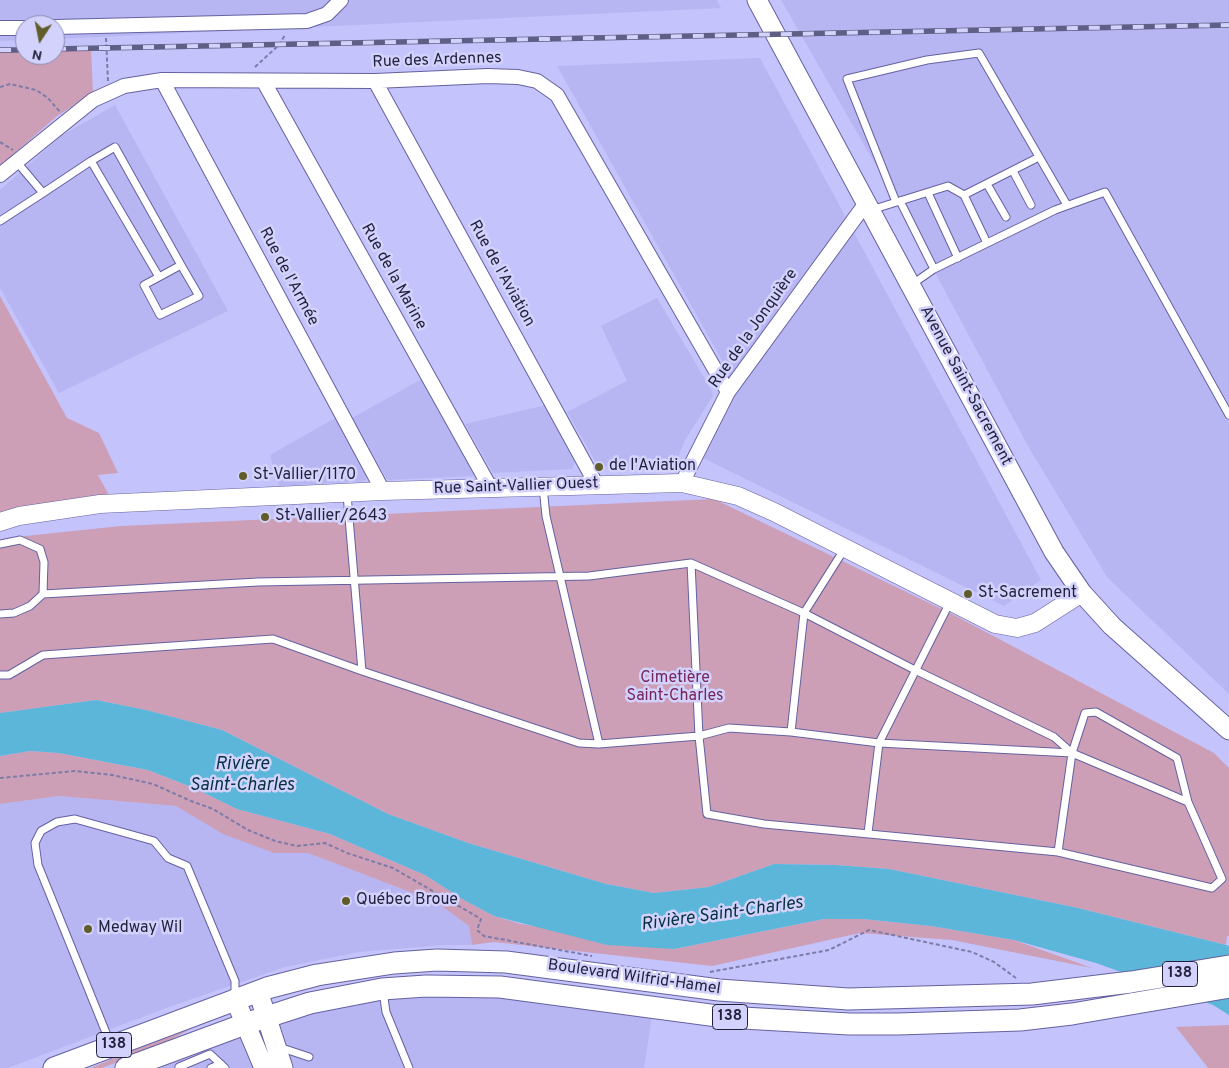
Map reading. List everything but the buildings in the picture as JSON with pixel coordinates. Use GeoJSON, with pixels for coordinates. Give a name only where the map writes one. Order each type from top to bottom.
{"type":"FeatureCollection","features":[{"type":"Feature","properties":{"kind":"main road","name":"Avenue Saint-Sacrement"},"geometry":{"type":"LineString","coordinates":[[757,0],[1054,552],[1082,593],[1112,626],[1229,730]]}},
{"type":"Feature","properties":{"kind":"main road","name":"Boulevard Wilfrid-Hamel"},"geometry":{"type":"LineString","coordinates":[[54,1068],[258,991],[318,975],[358,967],[437,960],[531,964],[719,990],[848,999],[1032,994],[1131,982],[1229,966]]}},
{"type":"Feature","properties":{"kind":"main road","name":"Boulevard Wilfrid-Hamel"},"geometry":{"type":"LineString","coordinates":[[126,1068],[177,1062],[246,1024],[310,1003],[382,989],[426,986],[500,986],[725,1017],[849,1024],[1020,1020],[1152,1002],[1229,987]]}},
{"type":"Feature","properties":{"kind":"main road"},"geometry":{"type":"LineString","coordinates":[[258,991],[283,1068]]}},
{"type":"Feature","properties":{"kind":"main road"},"geometry":{"type":"LineString","coordinates":[[235,999],[262,1067]]}},
{"type":"Feature","properties":{"kind":"street"},"geometry":{"type":"LineString","coordinates":[[65,27],[307,20],[327,14],[341,0]]}},
{"type":"Feature","properties":{"kind":"street"},"geometry":{"type":"LineString","coordinates":[[0,28],[15,28]]}},
{"type":"Feature","properties":{"kind":"street","name":"Rue des Ardennes"},"geometry":{"type":"LineString","coordinates":[[0,175],[68,118],[93,100],[124,86],[162,80],[264,82],[375,81],[470,76],[518,77],[538,81],[556,95],[728,392]]}},
{"type":"Feature","properties":{"kind":"street","name":"Rue de l'Armée"},"geometry":{"type":"LineString","coordinates":[[162,80],[383,491]]}},
{"type":"Feature","properties":{"kind":"street","name":"Rue de l'Aviation"},"geometry":{"type":"LineString","coordinates":[[375,81],[596,484]]}},
{"type":"Feature","properties":{"kind":"street","name":"Rue de la Marine"},"geometry":{"type":"LineString","coordinates":[[264,82],[491,489]]}},
{"type":"Feature","properties":{"kind":"street","name":"Rue de la Jonquière"},"geometry":{"type":"LineString","coordinates":[[682,483],[728,392],[868,206]]}},
{"type":"Feature","properties":{"kind":"street","name":"Rue Saint-Vallier Ouest"},"geometry":{"type":"LineString","coordinates":[[0,522],[19,516],[100,504],[383,491],[682,483],[738,496],[774,512],[995,624],[1016,628],[1035,623],[1082,593]]}},
{"type":"Feature","properties":{"kind":"lane"},"geometry":{"type":"LineString","coordinates":[[934,269],[898,202],[847,80],[927,60],[979,53],[1067,206]]}},
{"type":"Feature","properties":{"kind":"lane"},"geometry":{"type":"LineString","coordinates":[[0,222],[115,147],[181,265],[198,296],[160,315],[144,285],[181,265]]}},
{"type":"Feature","properties":{"kind":"lane"},"geometry":{"type":"LineString","coordinates":[[964,195],[1039,157]]}},
{"type":"Feature","properties":{"kind":"lane"},"geometry":{"type":"LineString","coordinates":[[16,161],[43,193]]}},
{"type":"Feature","properties":{"kind":"lane"},"geometry":{"type":"LineString","coordinates":[[91,161],[158,277]]}},
{"type":"Feature","properties":{"kind":"lane"},"geometry":{"type":"LineString","coordinates":[[1013,171],[1031,205]]}},
{"type":"Feature","properties":{"kind":"lane"},"geometry":{"type":"LineString","coordinates":[[987,184],[1006,218]]}},
{"type":"Feature","properties":{"kind":"lane"},"geometry":{"type":"LineString","coordinates":[[868,206],[898,202],[948,186],[964,195],[987,243]]}},
{"type":"Feature","properties":{"kind":"lane"},"geometry":{"type":"LineString","coordinates":[[928,192],[958,258]]}},
{"type":"Feature","properties":{"kind":"lane"},"geometry":{"type":"LineString","coordinates":[[911,285],[934,269],[987,243],[1067,206],[1105,192],[1229,416]]}},
{"type":"Feature","properties":{"kind":"lane"},"geometry":{"type":"LineString","coordinates":[[543,487],[546,516],[600,744]]}},
{"type":"Feature","properties":{"kind":"lane"},"geometry":{"type":"LineString","coordinates":[[347,493],[362,671]]}},
{"type":"Feature","properties":{"kind":"lane"},"geometry":{"type":"LineString","coordinates":[[0,544],[20,540],[40,549],[44,562],[43,594]]}},
{"type":"Feature","properties":{"kind":"lane"},"geometry":{"type":"LineString","coordinates":[[792,732],[804,613],[845,548]]}},
{"type":"Feature","properties":{"kind":"lane"},"geometry":{"type":"LineString","coordinates":[[692,563],[699,736],[707,814],[764,824],[1058,852],[1212,888],[1222,878],[1188,802],[1177,758],[1096,712],[1085,713],[1072,753],[1058,852]]}},
{"type":"Feature","properties":{"kind":"lane"},"geometry":{"type":"LineString","coordinates":[[0,614],[14,613],[30,606],[43,594],[258,582],[589,576],[692,563],[804,613],[915,670],[1054,737],[1072,753],[1188,802]]}},
{"type":"Feature","properties":{"kind":"lane"},"geometry":{"type":"LineString","coordinates":[[868,833],[880,743],[950,601]]}},
{"type":"Feature","properties":{"kind":"lane"},"geometry":{"type":"LineString","coordinates":[[0,675],[9,675],[43,655],[273,639],[362,671],[579,743],[600,744],[699,736],[729,728],[792,732],[880,743],[1072,753]]}},
{"type":"Feature","properties":{"kind":"lane"},"geometry":{"type":"LineString","coordinates":[[111,1045],[38,864],[35,843],[41,831],[57,822],[75,818],[154,841],[168,858],[187,866],[235,981],[235,999]]}},
{"type":"Feature","properties":{"kind":"lane"},"geometry":{"type":"LineString","coordinates":[[382,989],[386,1012],[409,1068]]}},
{"type":"Feature","properties":{"kind":"lane"},"geometry":{"type":"LineString","coordinates":[[275,1046],[309,1057]]}},
{"type":"Feature","properties":{"kind":"lane"},"geometry":{"type":"LineString","coordinates":[[177,1062],[210,1054],[223,1066]]}},
{"type":"Feature","properties":{"kind":"lane"},"geometry":{"type":"LineString","coordinates":[[211,1068],[223,1066]]}},
{"type":"Feature","properties":{"kind":"path"},"geometry":{"type":"LineString","coordinates":[[250,81],[256,66],[279,45],[284,37],[286,21]]}},
{"type":"Feature","properties":{"kind":"path"},"geometry":{"type":"LineString","coordinates":[[106,26],[108,93]]}},
{"type":"Feature","properties":{"kind":"path"},"geometry":{"type":"LineString","coordinates":[[0,87],[10,84],[36,90],[48,98],[68,118]]}},
{"type":"Feature","properties":{"kind":"path"},"geometry":{"type":"LineString","coordinates":[[0,778],[75,771],[112,775],[152,784],[191,802],[213,809],[248,830],[275,841],[297,846],[325,843],[347,854],[393,868],[481,919],[477,930],[492,939],[592,956]]}},
{"type":"Feature","properties":{"kind":"path"},"geometry":{"type":"LineString","coordinates":[[710,972],[829,950],[869,930],[972,952],[994,962],[1017,980]]}},
{"type":"Feature","properties":{"kind":"shaded area"},"geometry":{"type":"Polygon","coordinates":[[[0,0],[717,0],[721,8],[65,39],[65,15],[15,15],[15,40],[0,41],[0,0]]]}},
{"type":"Feature","properties":{"kind":"shaded area"},"geometry":{"type":"Polygon","coordinates":[[[781,0],[1229,0],[1229,694],[1107,577],[1028,446],[901,209],[781,0]]]}},
{"type":"Feature","properties":{"kind":"shaded area"},"geometry":{"type":"Polygon","coordinates":[[[760,58],[1041,580],[1004,606],[703,458],[728,371],[557,66],[760,58]]]}},
{"type":"Feature","properties":{"kind":"shaded area"},"geometry":{"type":"Polygon","coordinates":[[[115,105],[228,311],[59,393],[0,288],[0,190],[61,136],[115,105]]]}},
{"type":"Feature","properties":{"kind":"shaded area"},"geometry":{"type":"Polygon","coordinates":[[[657,298],[712,391],[713,396],[685,440],[678,458],[669,465],[601,467],[597,464],[567,412],[627,381],[601,326],[657,298]]]}},
{"type":"Feature","properties":{"kind":"shaded area"},"geometry":{"type":"Polygon","coordinates":[[[422,379],[474,473],[473,476],[389,480],[386,478],[352,418],[422,379]]]}},
{"type":"Feature","properties":{"kind":"shaded area"},"geometry":{"type":"Polygon","coordinates":[[[546,405],[576,459],[572,469],[493,473],[465,424],[546,405]]]}},
{"type":"Feature","properties":{"kind":"shaded area"},"geometry":{"type":"Polygon","coordinates":[[[335,418],[367,475],[366,479],[364,481],[279,486],[270,455],[335,418]]]}},
{"type":"Feature","properties":{"kind":"shaded area"},"geometry":{"type":"Polygon","coordinates":[[[59,796],[176,806],[308,853],[436,902],[469,926],[472,945],[444,945],[359,952],[285,967],[166,1008],[8,1068],[0,1068],[0,804],[59,796]]]}},
{"type":"Feature","properties":{"kind":"shaded area"},"geometry":{"type":"Polygon","coordinates":[[[382,989],[653,1008],[644,1068],[126,1068],[382,989]]]}},
{"type":"Feature","properties":{"kind":"green space"},"geometry":{"type":"Polygon","coordinates":[[[65,49],[91,49],[93,93],[57,116],[0,166],[0,50],[15,50],[15,65],[65,65],[65,49]]]}},
{"type":"Feature","properties":{"kind":"green space"},"geometry":{"type":"Polygon","coordinates":[[[0,296],[67,418],[99,433],[118,473],[98,475],[114,504],[0,522],[0,296]]]}},
{"type":"Feature","properties":{"kind":"green space","name":"Cimetière Saint-Charles"},"geometry":{"type":"Polygon","coordinates":[[[714,499],[952,614],[1214,753],[1229,768],[1229,936],[1227,936],[1226,945],[1078,908],[889,869],[835,865],[774,864],[709,887],[654,893],[606,884],[468,843],[388,814],[222,730],[146,710],[96,700],[0,713],[0,542],[16,537],[121,526],[714,499]]]}},
{"type":"Feature","properties":{"kind":"green space"},"geometry":{"type":"Polygon","coordinates":[[[30,751],[59,753],[148,770],[194,788],[237,809],[330,834],[425,875],[464,900],[494,916],[521,924],[674,949],[824,919],[863,919],[931,926],[1014,940],[1092,968],[952,940],[860,933],[712,966],[494,942],[472,945],[469,926],[436,902],[308,853],[274,853],[223,834],[176,806],[59,796],[0,804],[0,756],[30,751]]]}},
{"type":"Feature","properties":{"kind":"green space"},"geometry":{"type":"Polygon","coordinates":[[[192,1025],[192,1028],[162,1045],[102,1068],[91,1068],[192,1025]]]}},
{"type":"Feature","properties":{"kind":"green space"},"geometry":{"type":"Polygon","coordinates":[[[1229,1025],[1229,1068],[1208,1068],[1176,1027],[1229,1025]]]}},
{"type":"Feature","properties":{"kind":"water","name":"Rivière Saint-Charles"},"geometry":{"type":"Polygon","coordinates":[[[96,700],[146,710],[222,730],[388,814],[468,843],[606,884],[654,893],[709,887],[774,864],[835,865],[889,869],[1078,908],[1226,945],[1229,946],[1229,1015],[1213,1005],[1096,963],[1014,940],[931,926],[863,919],[824,919],[674,949],[607,945],[494,916],[464,900],[425,875],[330,834],[237,809],[194,788],[148,770],[59,753],[30,751],[0,756],[0,713],[96,700]]]}},
{"type":"Feature","properties":{"kind":"railway"},"geometry":{"type":"LineString","coordinates":[[65,49],[1229,25]]}},
{"type":"Feature","properties":{"kind":"railway"},"geometry":{"type":"LineString","coordinates":[[0,50],[15,50]]}},
{"type":"Feature","properties":{"kind":"place","name":"de l'Aviation"},"geometry":{"type":"Point","coordinates":[599,467]}},
{"type":"Feature","properties":{"kind":"place","name":"St-Vallier/1170"},"geometry":{"type":"Point","coordinates":[243,476]}},
{"type":"Feature","properties":{"kind":"place","name":"St-Vallier/2643"},"geometry":{"type":"Point","coordinates":[265,517]}},
{"type":"Feature","properties":{"kind":"place","name":"St-Sacrement"},"geometry":{"type":"Point","coordinates":[968,594]}},
{"type":"Feature","properties":{"kind":"place","name":"Québec Broue"},"geometry":{"type":"Point","coordinates":[346,901]}},
{"type":"Feature","properties":{"kind":"place","name":"Medway Wil"},"geometry":{"type":"Point","coordinates":[88,929]}}]}
